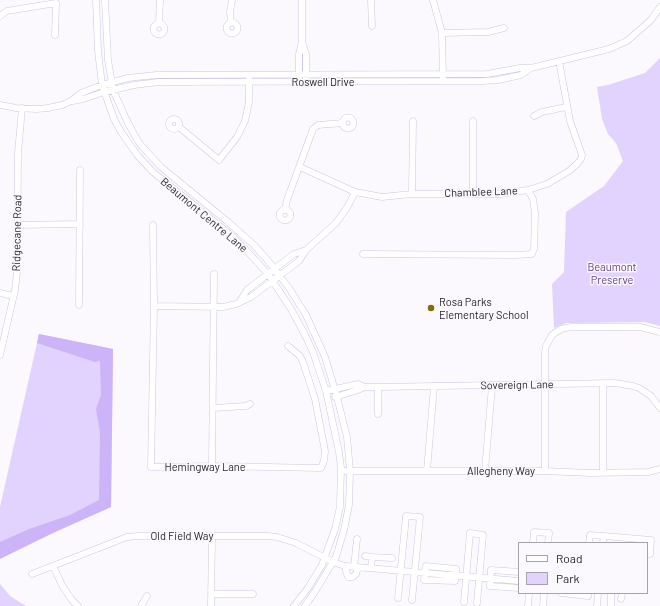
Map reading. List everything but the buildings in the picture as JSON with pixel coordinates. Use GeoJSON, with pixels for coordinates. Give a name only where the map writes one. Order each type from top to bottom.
{"type":"FeatureCollection","features":[{"type":"Feature","properties":{"kind":"street","name":"Beaumont Centre Lane"},"geometry":{"type":"LineString","coordinates":[[96,0],[98,51],[102,85],[118,126],[129,145],[158,177],[232,236],[273,280],[304,332],[313,352],[326,390],[339,452],[341,471],[341,494],[338,517],[320,568],[308,588],[294,606]]}},
{"type":"Feature","properties":{"kind":"street","name":"Beaumont Centre Lane"},"geometry":{"type":"LineString","coordinates":[[105,0],[108,60],[113,90],[126,121],[140,144],[169,174],[245,237],[275,269],[297,300],[313,329],[325,357],[347,437],[350,471],[348,516],[333,562],[305,606]]}},
{"type":"Feature","properties":{"kind":"street"},"geometry":{"type":"LineString","coordinates":[[160,0],[160,23]]}},
{"type":"Feature","properties":{"kind":"street"},"geometry":{"type":"LineString","coordinates":[[231,23],[230,12],[232,0]]}},
{"type":"Feature","properties":{"kind":"street"},"geometry":{"type":"LineString","coordinates":[[299,82],[299,54],[302,42],[302,0]]}},
{"type":"Feature","properties":{"kind":"street"},"geometry":{"type":"LineString","coordinates":[[371,0],[372,26]]}},
{"type":"Feature","properties":{"kind":"street"},"geometry":{"type":"LineString","coordinates":[[433,0],[442,33],[443,81]]}},
{"type":"Feature","properties":{"kind":"street"},"geometry":{"type":"LineString","coordinates":[[0,16],[7,11],[56,3],[55,36]]}},
{"type":"Feature","properties":{"kind":"street","name":"Roswell Drive"},"geometry":{"type":"LineString","coordinates":[[71,101],[81,93],[102,85],[128,78],[156,75],[487,74],[520,68],[531,68],[609,49],[626,41],[641,30],[659,12]]}},
{"type":"Feature","properties":{"kind":"street"},"geometry":{"type":"LineString","coordinates":[[442,33],[488,32],[504,28]]}},
{"type":"Feature","properties":{"kind":"street"},"geometry":{"type":"LineString","coordinates":[[302,42],[306,54],[306,82]]}},
{"type":"Feature","properties":{"kind":"street","name":"Chamblee Lane"},"geometry":{"type":"LineString","coordinates":[[300,167],[355,192],[382,197],[412,194],[501,194],[528,190],[547,184],[562,176],[578,164],[581,159],[582,152],[575,138],[566,107],[559,61]]}},
{"type":"Feature","properties":{"kind":"street","name":"Roswell Drive"},"geometry":{"type":"LineString","coordinates":[[71,101],[113,90],[159,82],[498,80],[522,75],[531,68]]}},
{"type":"Feature","properties":{"kind":"street"},"geometry":{"type":"LineString","coordinates":[[178,127],[219,160],[237,137],[245,121],[249,102],[249,74]]}},
{"type":"Feature","properties":{"kind":"street"},"geometry":{"type":"LineString","coordinates":[[0,105],[22,108],[48,108],[71,101]]}},
{"type":"Feature","properties":{"kind":"street"},"geometry":{"type":"LineString","coordinates":[[534,116],[542,112],[566,107]]}},
{"type":"Feature","properties":{"kind":"street","name":"Ridgecane Road"},"geometry":{"type":"LineString","coordinates":[[0,355],[14,296],[17,272],[18,153],[22,108]]}},
{"type":"Feature","properties":{"kind":"street"},"geometry":{"type":"LineString","coordinates":[[412,121],[412,194]]}},
{"type":"Feature","properties":{"kind":"street"},"geometry":{"type":"LineString","coordinates":[[473,121],[473,194]]}},
{"type":"Feature","properties":{"kind":"street"},"geometry":{"type":"LineString","coordinates":[[285,210],[287,200],[314,127],[321,124],[342,124]]}},
{"type":"Feature","properties":{"kind":"street"},"geometry":{"type":"LineString","coordinates":[[79,305],[80,170]]}},
{"type":"Feature","properties":{"kind":"street"},"geometry":{"type":"LineString","coordinates":[[363,254],[532,254],[534,249],[535,213],[533,199],[528,190]]}},
{"type":"Feature","properties":{"kind":"street"},"geometry":{"type":"LineString","coordinates":[[154,306],[223,307],[251,297],[299,261],[306,250],[336,223],[348,206],[355,192]]}},
{"type":"Feature","properties":{"kind":"street"},"geometry":{"type":"LineString","coordinates":[[18,225],[80,224]]}},
{"type":"Feature","properties":{"kind":"street","name":"Hemingway Lane"},"geometry":{"type":"LineString","coordinates":[[153,225],[154,306],[151,467],[212,466],[321,468],[324,461],[325,451],[315,399],[300,356],[288,346]]}},
{"type":"Feature","properties":{"kind":"street"},"geometry":{"type":"LineString","coordinates":[[240,301],[247,290],[294,254],[306,250]]}},
{"type":"Feature","properties":{"kind":"street"},"geometry":{"type":"LineString","coordinates":[[212,466],[214,274]]}},
{"type":"Feature","properties":{"kind":"street"},"geometry":{"type":"LineString","coordinates":[[0,293],[14,296]]}},
{"type":"Feature","properties":{"kind":"street"},"geometry":{"type":"LineString","coordinates":[[545,471],[546,346],[552,335],[561,329],[571,327],[640,327],[654,329],[660,332]]}},
{"type":"Feature","properties":{"kind":"street"},"geometry":{"type":"LineString","coordinates":[[603,383],[603,472]]}},
{"type":"Feature","properties":{"kind":"street","name":"Sovereign Lane"},"geometry":{"type":"LineString","coordinates":[[326,390],[358,384],[365,387],[378,387],[615,383],[633,386],[646,392],[660,408]]}},
{"type":"Feature","properties":{"kind":"street"},"geometry":{"type":"LineString","coordinates":[[427,471],[434,386]]}},
{"type":"Feature","properties":{"kind":"street"},"geometry":{"type":"LineString","coordinates":[[485,471],[492,386]]}},
{"type":"Feature","properties":{"kind":"street","name":"Sovereign Lane"},"geometry":{"type":"LineString","coordinates":[[328,399],[365,387]]}},
{"type":"Feature","properties":{"kind":"street"},"geometry":{"type":"LineString","coordinates":[[378,387],[378,414]]}},
{"type":"Feature","properties":{"kind":"street"},"geometry":{"type":"LineString","coordinates":[[213,408],[246,406],[250,404]]}},
{"type":"Feature","properties":{"kind":"street","name":"Allegheny Way"},"geometry":{"type":"LineString","coordinates":[[341,471],[648,472],[660,469]]}},
{"type":"Feature","properties":{"kind":"street"},"geometry":{"type":"LineString","coordinates":[[398,598],[406,516],[420,517],[412,600]]}},
{"type":"Feature","properties":{"kind":"street"},"geometry":{"type":"LineString","coordinates":[[533,542],[534,532],[549,533],[548,542]]}},
{"type":"Feature","properties":{"kind":"street"},"geometry":{"type":"LineString","coordinates":[[464,602],[470,533],[483,535],[477,602]]}},
{"type":"Feature","properties":{"kind":"street"},"geometry":{"type":"LineString","coordinates":[[589,542],[590,535],[651,540],[650,554],[648,554]]}},
{"type":"Feature","properties":{"kind":"street","name":"Old Field Way"},"geometry":{"type":"LineString","coordinates":[[32,574],[127,537],[138,536],[277,537],[296,543],[333,562],[346,566]]}},
{"type":"Feature","properties":{"kind":"street"},"geometry":{"type":"LineString","coordinates":[[211,606],[212,536]]}},
{"type":"Feature","properties":{"kind":"street"},"geometry":{"type":"LineString","coordinates":[[603,542],[604,536]]}},
{"type":"Feature","properties":{"kind":"street"},"geometry":{"type":"LineString","coordinates":[[357,539],[356,567],[356,574],[353,577],[348,577],[346,566],[356,567],[373,568],[425,573]]}},
{"type":"Feature","properties":{"kind":"street"},"geometry":{"type":"LineString","coordinates":[[373,568],[371,557],[392,558]]}},
{"type":"Feature","properties":{"kind":"street"},"geometry":{"type":"LineString","coordinates":[[53,566],[62,587],[78,606]]}},
{"type":"Feature","properties":{"kind":"street"},"geometry":{"type":"LineString","coordinates":[[426,566],[456,569],[456,576],[455,581],[424,580],[426,566]]}},
{"type":"Feature","properties":{"kind":"street"},"geometry":{"type":"LineString","coordinates":[[518,572],[491,570],[490,579],[490,586],[518,588]]}},
{"type":"Feature","properties":{"kind":"street"},"geometry":{"type":"LineString","coordinates":[[456,576],[518,581]]}},
{"type":"Feature","properties":{"kind":"street"},"geometry":{"type":"LineString","coordinates":[[212,594],[253,594]]}},
{"type":"Feature","properties":{"kind":"street"},"geometry":{"type":"LineString","coordinates":[[528,606],[529,594]]}},
{"type":"Feature","properties":{"kind":"street"},"geometry":{"type":"LineString","coordinates":[[543,606],[544,594]]}},
{"type":"Feature","properties":{"kind":"street"},"geometry":{"type":"LineString","coordinates":[[570,594],[588,596],[588,594]]}},
{"type":"Feature","properties":{"kind":"street"},"geometry":{"type":"LineString","coordinates":[[597,606],[598,594]]}},
{"type":"Feature","properties":{"kind":"street"},"geometry":{"type":"LineString","coordinates":[[611,606],[612,594]]}},
{"type":"Feature","properties":{"kind":"street"},"geometry":{"type":"LineString","coordinates":[[141,606],[147,596]]}},
{"type":"Feature","properties":{"kind":"green space","name":"Beaumont Preserve"},"geometry":{"type":"Polygon","coordinates":[[[660,58],[660,326],[645,322],[566,323],[554,328],[552,284],[564,272],[566,212],[604,186],[623,161],[616,143],[608,134],[602,119],[597,87],[645,73],[660,58]]]}},
{"type":"Feature","properties":{"kind":"green space"},"geometry":{"type":"Polygon","coordinates":[[[39,334],[113,349],[111,507],[0,556],[0,507],[39,334]]]}},
{"type":"Feature","properties":{"kind":"green space"},"geometry":{"type":"Polygon","coordinates":[[[0,584],[10,596],[26,606],[0,606],[0,584]]]}},
{"type":"Feature","properties":{"kind":"shaded area"},"geometry":{"type":"Polygon","coordinates":[[[39,334],[113,349],[111,507],[0,559],[0,542],[29,529],[70,515],[99,500],[100,433],[96,409],[101,395],[100,361],[95,362],[37,343],[39,334]]]}},
{"type":"Feature","properties":{"kind":"place","name":"Rosa Parks Elementary School"},"geometry":{"type":"Point","coordinates":[431,308]}}]}
